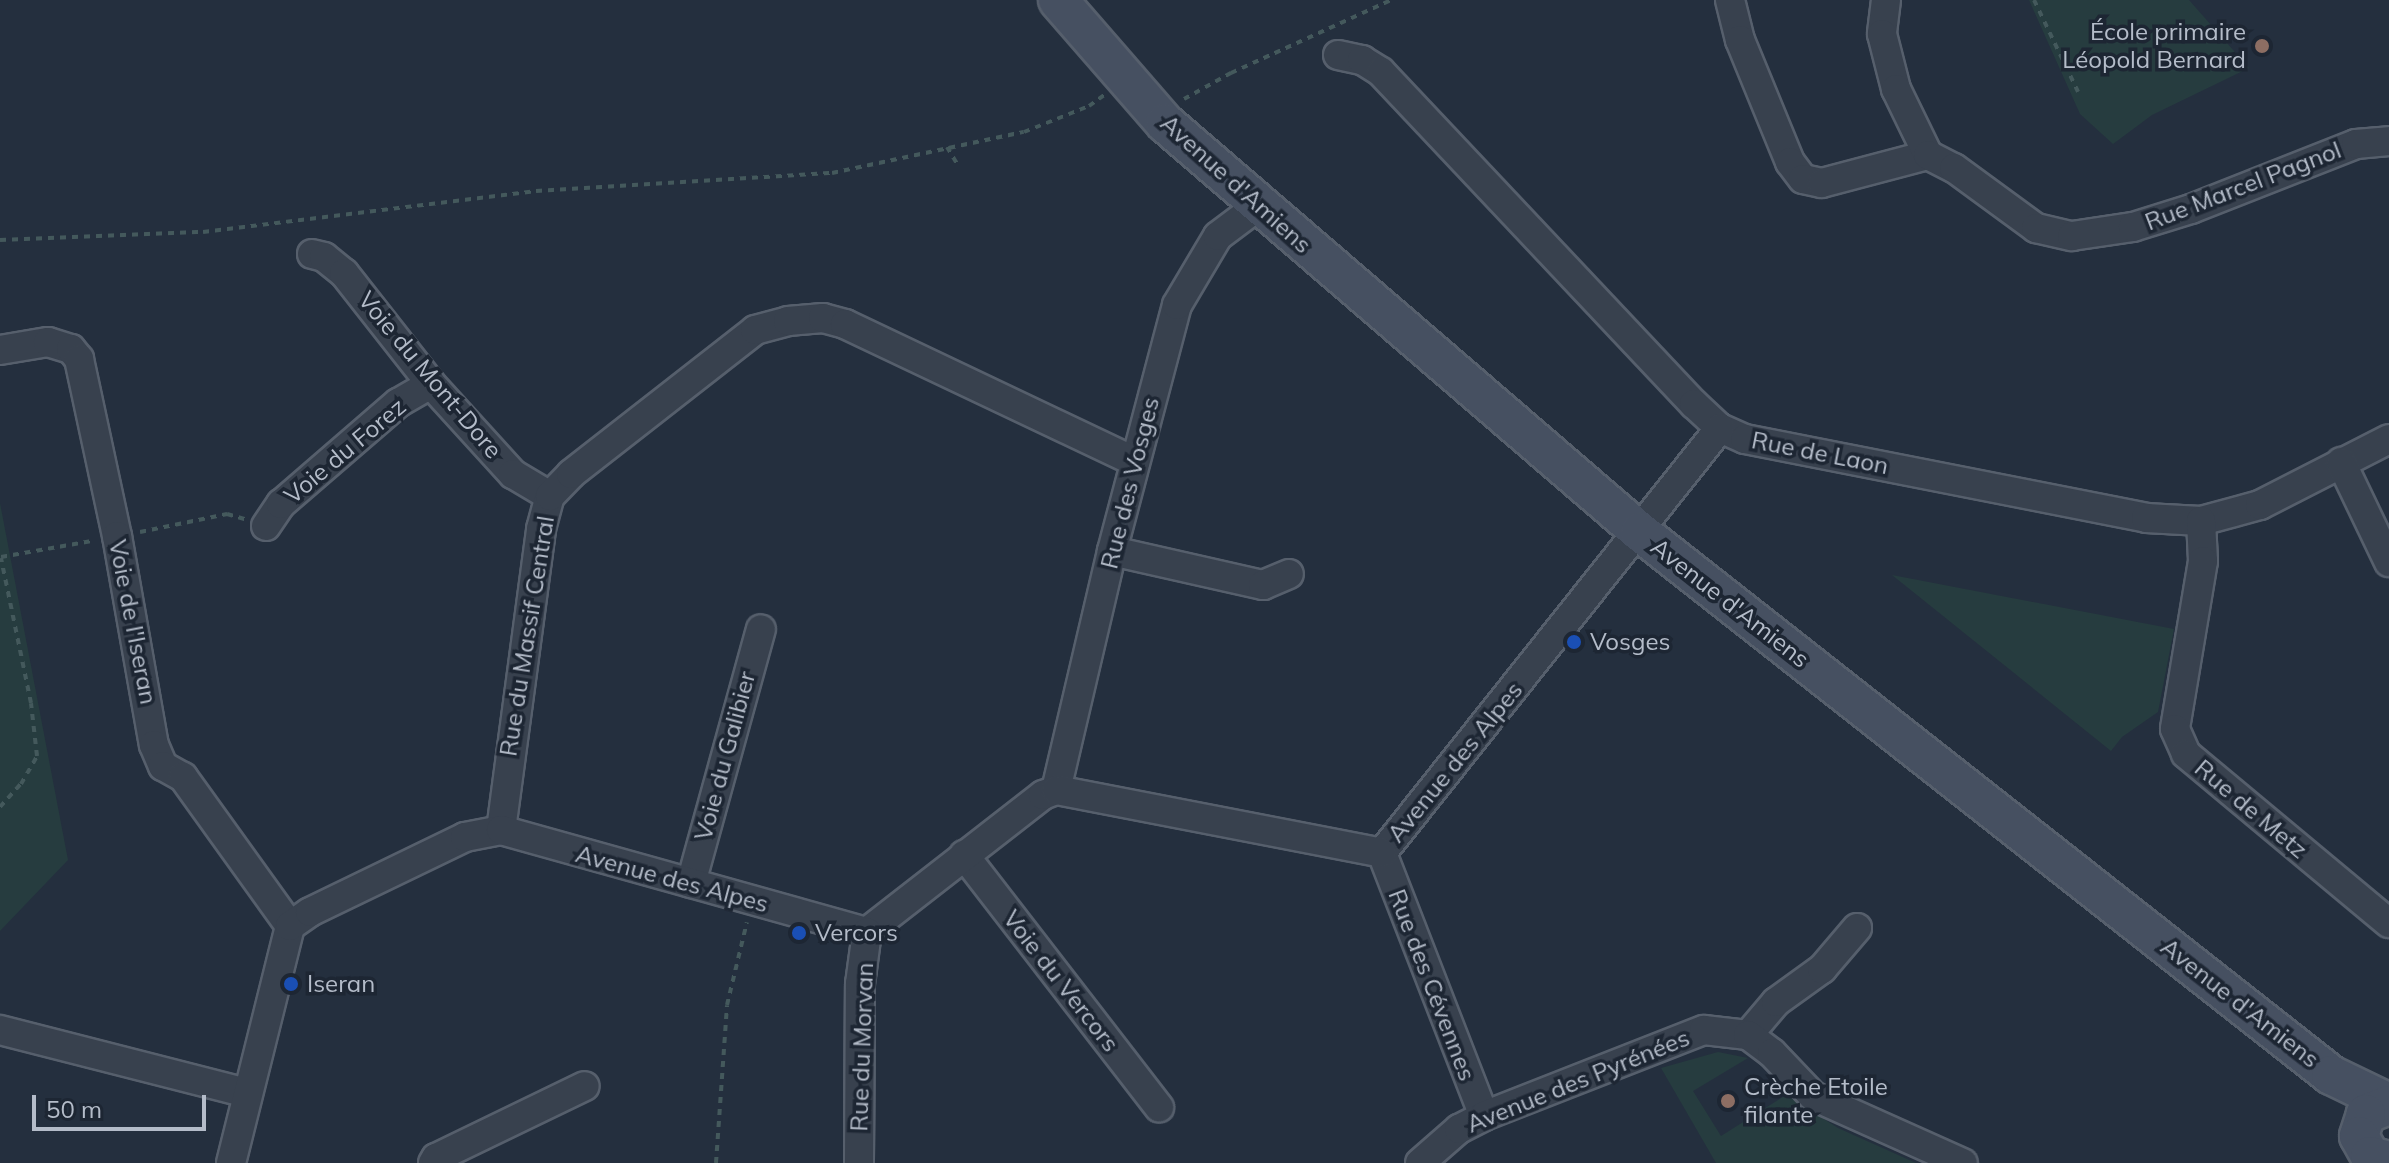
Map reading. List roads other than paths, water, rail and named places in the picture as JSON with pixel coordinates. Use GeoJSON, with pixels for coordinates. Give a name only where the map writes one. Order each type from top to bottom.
{"type":"FeatureCollection","features":[{"type":"Feature","properties":{"kind":"main road","name":"Avenue d'Amiens"},"geometry":{"type":"LineString","coordinates":[[1058,0],[1154,112],[1258,206],[1640,532],[2331,1075]]}},
{"type":"Feature","properties":{"kind":"main road"},"geometry":{"type":"LineString","coordinates":[[2331,1075],[2389,1104]]}},
{"type":"Feature","properties":{"kind":"main road"},"geometry":{"type":"LineString","coordinates":[[2331,1075],[2365,1153]]}},
{"type":"Feature","properties":{"kind":"main road"},"geometry":{"type":"LineString","coordinates":[[2365,1153],[2372,1109],[2389,1104]]}},
{"type":"Feature","properties":{"kind":"street"},"geometry":{"type":"LineString","coordinates":[[1730,0],[1751,67],[1790,162],[1803,179],[1822,183],[1928,155],[1896,89],[1882,34],[1886,0]]}},
{"type":"Feature","properties":{"kind":"street","name":"Rue de Laon"},"geometry":{"type":"LineString","coordinates":[[1338,55],[1362,60],[1381,72],[1720,428],[1745,439],[2146,518],[2201,521],[2260,505],[2389,439]]}},
{"type":"Feature","properties":{"kind":"street","name":"Rue Marcel Pagnol"},"geometry":{"type":"LineString","coordinates":[[1928,155],[1954,168],[2036,228],[2072,236],[2133,227],[2191,209],[2356,144],[2389,141]]}},
{"type":"Feature","properties":{"kind":"street","name":"Rue des Vosges"},"geometry":{"type":"LineString","coordinates":[[1056,790],[1112,551],[1177,305],[1186,285],[1218,236],[1258,206]]}},
{"type":"Feature","properties":{"kind":"street","name":"Voie du Mont-Dore"},"geometry":{"type":"LineString","coordinates":[[312,254],[324,257],[344,273],[431,384],[513,474],[550,496]]}},
{"type":"Feature","properties":{"kind":"street","name":"Rue du Massif Central"},"geometry":{"type":"LineString","coordinates":[[501,830],[541,529],[550,496],[571,474],[755,330],[788,321],[823,318],[845,324],[1135,462]]}},
{"type":"Feature","properties":{"kind":"street","name":"Voie de l'Iseran"},"geometry":{"type":"LineString","coordinates":[[0,350],[48,342],[71,349],[79,359],[117,536],[154,745],[163,766],[183,777],[290,926]]}},
{"type":"Feature","properties":{"kind":"street","name":"Voie du Forez"},"geometry":{"type":"LineString","coordinates":[[266,526],[281,504],[327,463],[398,403],[431,384]]}},
{"type":"Feature","properties":{"kind":"street","name":"Avenue des Alpes"},"geometry":{"type":"LineString","coordinates":[[1056,790],[1382,853],[1720,428]]}},
{"type":"Feature","properties":{"kind":"street"},"geometry":{"type":"LineString","coordinates":[[2341,462],[2389,562]]}},
{"type":"Feature","properties":{"kind":"street","name":"Rue de Metz"},"geometry":{"type":"LineString","coordinates":[[2201,521],[2203,561],[2177,709],[2175,729],[2179,741],[2186,754],[2389,923]]}},
{"type":"Feature","properties":{"kind":"street"},"geometry":{"type":"LineString","coordinates":[[1112,551],[1263,585],[1289,574]]}},
{"type":"Feature","properties":{"kind":"street","name":"Voie du Galibier"},"geometry":{"type":"LineString","coordinates":[[691,883],[761,629]]}},
{"type":"Feature","properties":{"kind":"street"},"geometry":{"type":"LineString","coordinates":[[867,932],[1043,795],[1056,790]]}},
{"type":"Feature","properties":{"kind":"street","name":"Avenue des Alpes"},"geometry":{"type":"LineString","coordinates":[[290,926],[310,912],[465,837],[501,830],[867,932]]}},
{"type":"Feature","properties":{"kind":"street","name":"Rue des Cévennes"},"geometry":{"type":"LineString","coordinates":[[1382,853],[1484,1116]]}},
{"type":"Feature","properties":{"kind":"street","name":"Voie du Vercors"},"geometry":{"type":"LineString","coordinates":[[964,855],[1159,1107]]}},
{"type":"Feature","properties":{"kind":"street"},"geometry":{"type":"LineString","coordinates":[[231,1163],[290,926]]}},
{"type":"Feature","properties":{"kind":"street"},"geometry":{"type":"LineString","coordinates":[[1857,928],[1822,969],[1776,1002],[1748,1035],[1772,1053],[1813,1096],[1963,1163]]}},
{"type":"Feature","properties":{"kind":"street","name":"Rue du Morvan"},"geometry":{"type":"LineString","coordinates":[[859,1163],[860,984],[867,932]]}},
{"type":"Feature","properties":{"kind":"street"},"geometry":{"type":"LineString","coordinates":[[0,1030],[247,1093]]}},
{"type":"Feature","properties":{"kind":"street","name":"Avenue des Pyrénées"},"geometry":{"type":"LineString","coordinates":[[1420,1163],[1459,1129],[1484,1116],[1704,1030],[1748,1035]]}},
{"type":"Feature","properties":{"kind":"street"},"geometry":{"type":"LineString","coordinates":[[433,1163],[436,1158],[585,1086]]}},
{"type":"Feature","properties":{"kind":"place","name":"École primaire Léopold Bernard"},"geometry":{"type":"Point","coordinates":[2262,46]}},
{"type":"Feature","properties":{"kind":"place","name":"Vosges"},"geometry":{"type":"Point","coordinates":[1574,642]}},
{"type":"Feature","properties":{"kind":"place","name":"Vercors"},"geometry":{"type":"Point","coordinates":[799,933]}},
{"type":"Feature","properties":{"kind":"place","name":"Iseran"},"geometry":{"type":"Point","coordinates":[291,984]}},
{"type":"Feature","properties":{"kind":"place","name":"Crèche Etoile filante"},"geometry":{"type":"Point","coordinates":[1728,1101]}}]}
